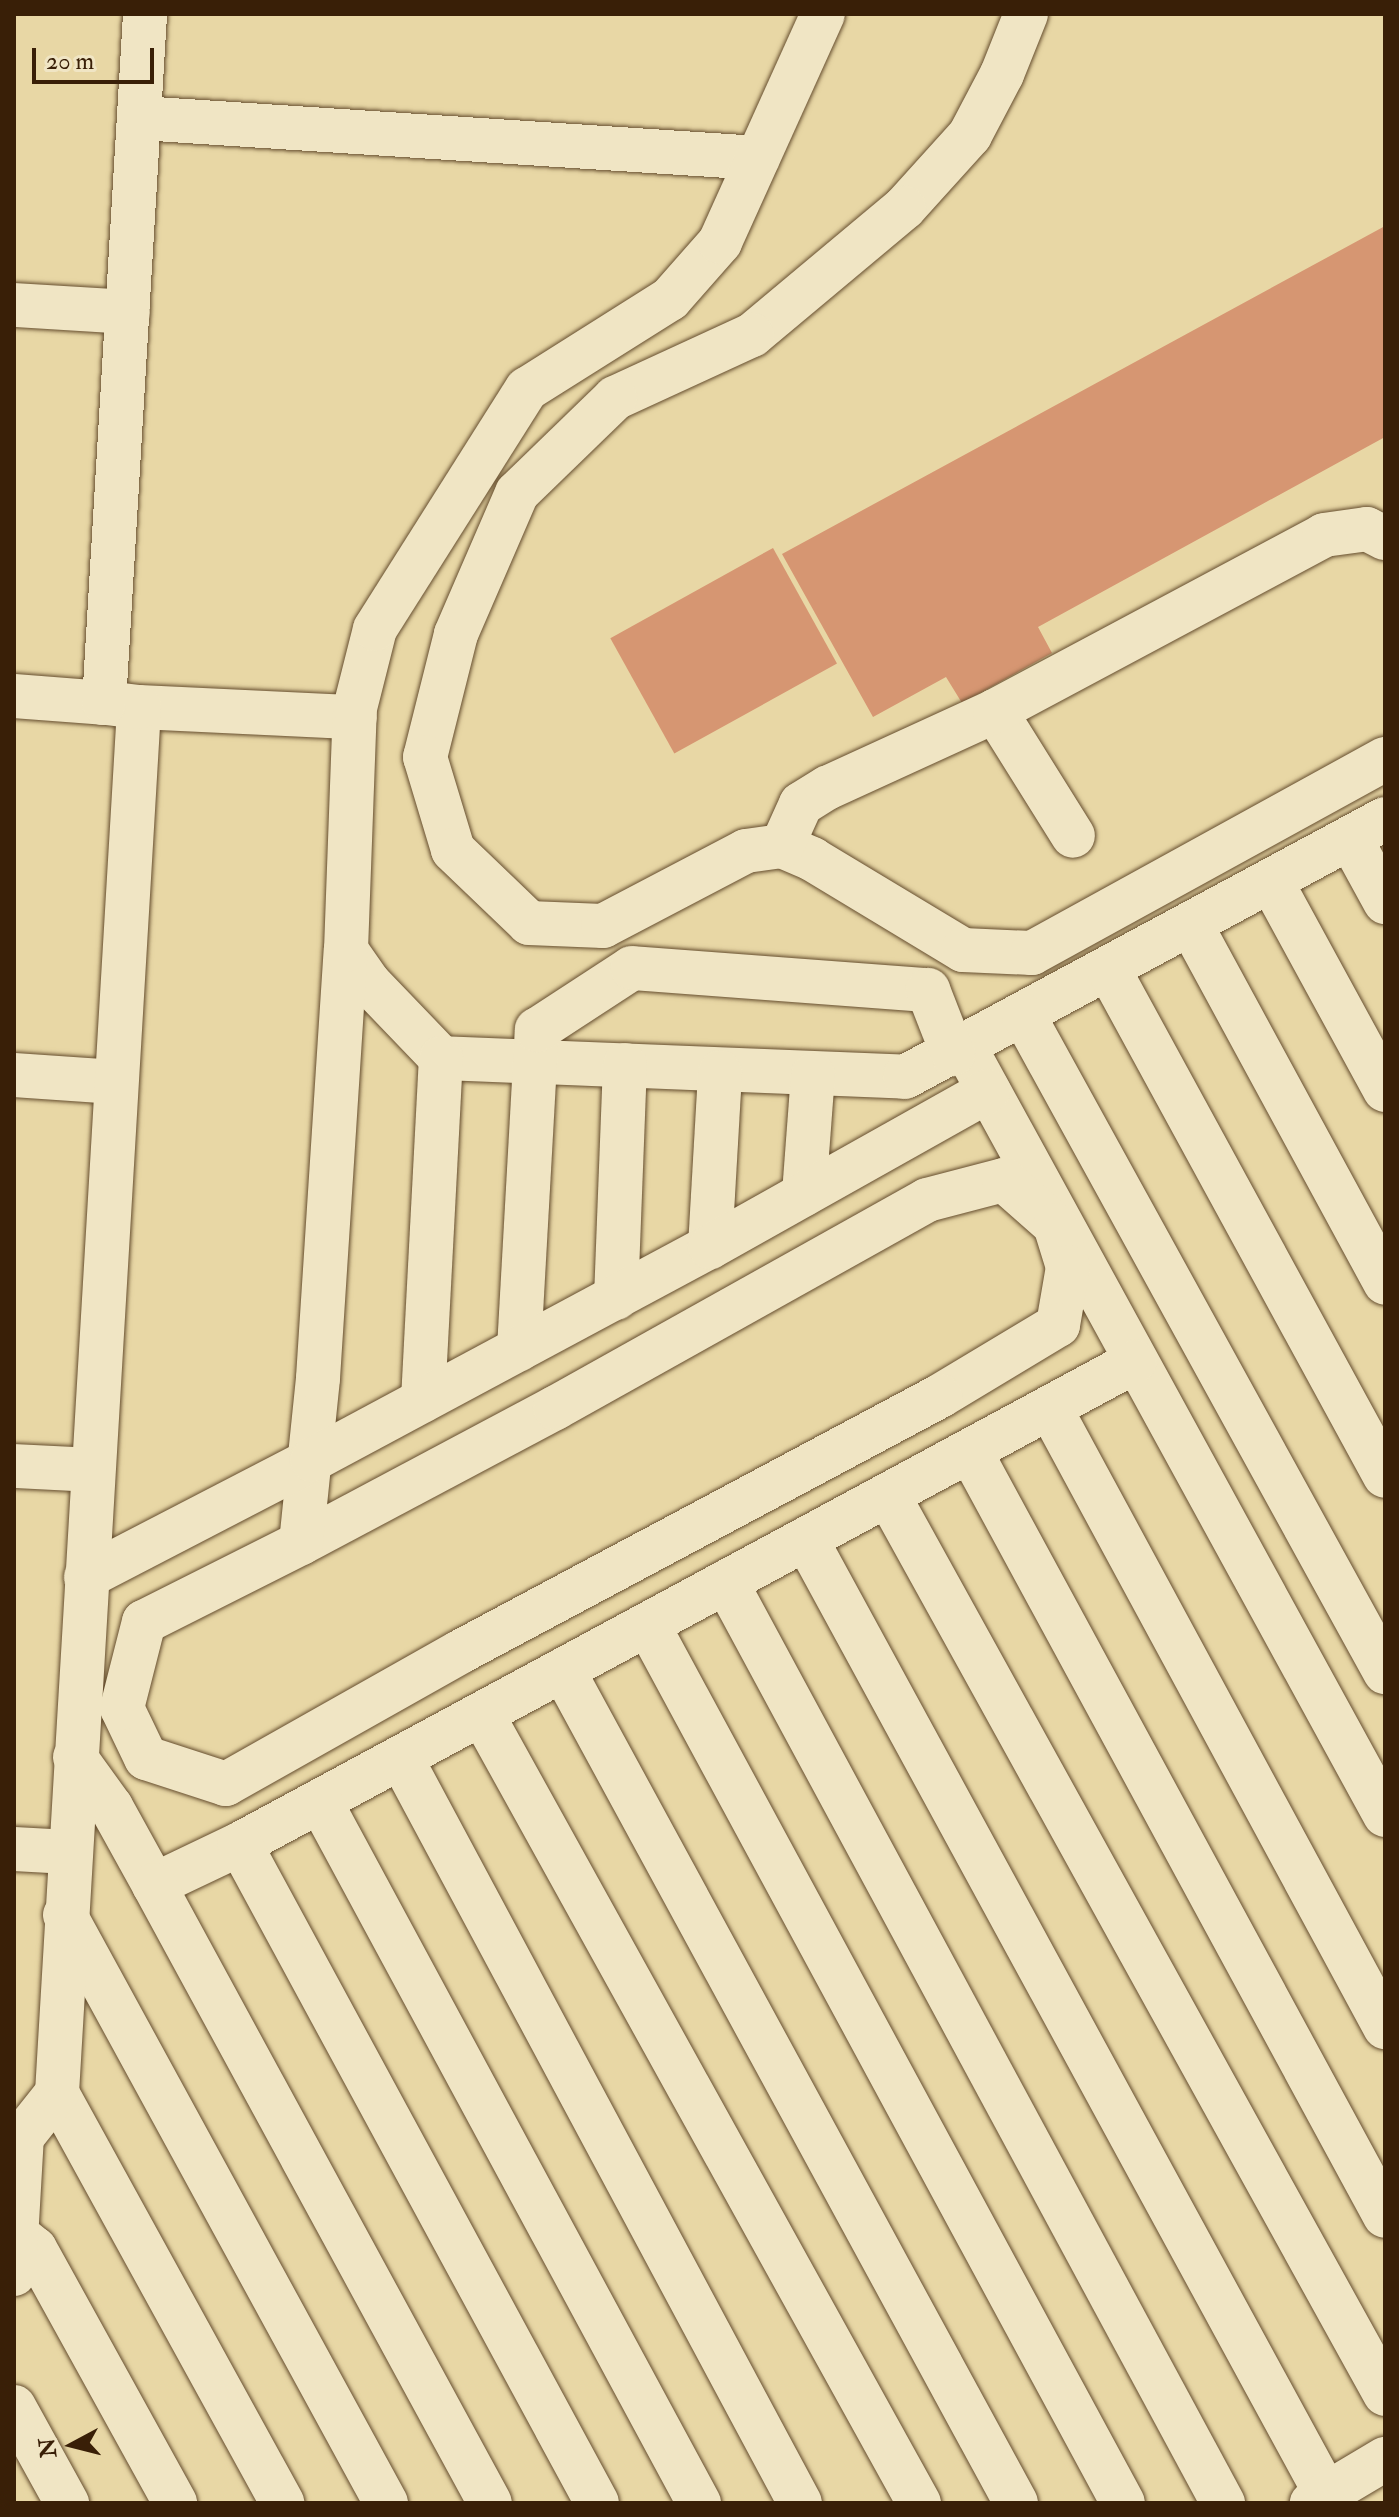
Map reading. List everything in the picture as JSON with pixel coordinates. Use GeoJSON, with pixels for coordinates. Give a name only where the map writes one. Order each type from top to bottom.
{"type":"FeatureCollection","features":[{"type":"Feature","properties":{"kind":"lane"},"geometry":{"type":"LineString","coordinates":[[145,14],[128,312],[116,1082],[57,2093],[282,2503]]}},
{"type":"Feature","properties":{"kind":"lane"},"geometry":{"type":"LineString","coordinates":[[301,1543],[312,1460],[346,950],[355,717],[375,629],[527,389],[670,299],[720,242],[823,14]]}},
{"type":"Feature","properties":{"kind":"lane"},"geometry":{"type":"LineString","coordinates":[[1026,14],[1002,74],[970,135],[904,208],[752,335],[615,398],[517,493],[456,634],[425,757],[453,850],[529,923],[603,926],[746,851],[782,846],[812,859],[963,950],[1032,953],[1385,759]]}},
{"type":"Feature","properties":{"kind":"lane"},"geometry":{"type":"LineString","coordinates":[[140,118],[758,158]]}},
{"type":"Feature","properties":{"kind":"lane"},"geometry":{"type":"LineString","coordinates":[[14,305],[128,312]]}},
{"type":"Feature","properties":{"kind":"lane"},"geometry":{"type":"LineString","coordinates":[[782,846],[801,804],[827,788],[995,711],[1324,535],[1367,529],[1385,538]]}},
{"type":"Feature","properties":{"kind":"lane"},"geometry":{"type":"LineString","coordinates":[[14,696],[355,717]]}},
{"type":"Feature","properties":{"kind":"lane"},"geometry":{"type":"LineString","coordinates":[[995,711],[1073,836]]}},
{"type":"Feature","properties":{"kind":"lane"},"geometry":{"type":"LineString","coordinates":[[346,950],[369,983],[441,1058],[720,1072],[905,1077],[1024,1016],[1368,828],[1385,902]]}},
{"type":"Feature","properties":{"kind":"lane"},"geometry":{"type":"LineString","coordinates":[[1271,881],[1385,1090]]}},
{"type":"Feature","properties":{"kind":"lane"},"geometry":{"type":"LineString","coordinates":[[1191,925],[1385,1283]]}},
{"type":"Feature","properties":{"kind":"lane"},"geometry":{"type":"LineString","coordinates":[[519,1349],[537,1030],[632,968],[928,990],[959,1050],[988,1091],[1385,1815]]}},
{"type":"Feature","properties":{"kind":"lane"},"geometry":{"type":"LineString","coordinates":[[1109,970],[1385,1476]]}},
{"type":"Feature","properties":{"kind":"lane"},"geometry":{"type":"LineString","coordinates":[[1024,1016],[1385,1672]]}},
{"type":"Feature","properties":{"kind":"lane"},"geometry":{"type":"LineString","coordinates":[[423,1400],[441,1058]]}},
{"type":"Feature","properties":{"kind":"lane"},"geometry":{"type":"LineString","coordinates":[[616,1298],[625,1065]]}},
{"type":"Feature","properties":{"kind":"lane"},"geometry":{"type":"LineString","coordinates":[[710,1247],[720,1072]]}},
{"type":"Feature","properties":{"kind":"lane"},"geometry":{"type":"LineString","coordinates":[[14,1075],[116,1082]]}},
{"type":"Feature","properties":{"kind":"lane"},"geometry":{"type":"LineString","coordinates":[[804,1194],[813,1075]]}},
{"type":"Feature","properties":{"kind":"lane"},"geometry":{"type":"LineString","coordinates":[[86,1577],[616,1298],[988,1091]]}},
{"type":"Feature","properties":{"kind":"lane"},"geometry":{"type":"LineString","coordinates":[[1004,1180],[1055,1225],[1068,1267],[1058,1325],[940,1396],[460,1652],[226,1784],[146,1758],[122,1708],[144,1622],[301,1543],[555,1408],[927,1200],[1004,1180]]}},
{"type":"Feature","properties":{"kind":"lane"},"geometry":{"type":"LineString","coordinates":[[154,1885],[240,1844],[1134,1362]]}},
{"type":"Feature","properties":{"kind":"lane"},"geometry":{"type":"LineString","coordinates":[[1050,1408],[1385,2027]]}},
{"type":"Feature","properties":{"kind":"lane"},"geometry":{"type":"LineString","coordinates":[[970,1451],[1385,2216]]}},
{"type":"Feature","properties":{"kind":"lane"},"geometry":{"type":"LineString","coordinates":[[14,1466],[92,1470]]}},
{"type":"Feature","properties":{"kind":"lane"},"geometry":{"type":"LineString","coordinates":[[888,1495],[1385,2394]]}},
{"type":"Feature","properties":{"kind":"lane"},"geometry":{"type":"LineString","coordinates":[[806,1539],[1319,2499],[1385,2459]]}},
{"type":"Feature","properties":{"kind":"lane"},"geometry":{"type":"LineString","coordinates":[[726,1582],[1223,2503]]}},
{"type":"Feature","properties":{"kind":"lane"},"geometry":{"type":"LineString","coordinates":[[648,1625],[1123,2503]]}},
{"type":"Feature","properties":{"kind":"lane"},"geometry":{"type":"LineString","coordinates":[[563,1670],[1016,2503]]}},
{"type":"Feature","properties":{"kind":"lane"},"geometry":{"type":"LineString","coordinates":[[482,1714],[919,2503]]}},
{"type":"Feature","properties":{"kind":"lane"},"geometry":{"type":"LineString","coordinates":[[75,1757],[111,1807],[490,2503]]}},
{"type":"Feature","properties":{"kind":"lane"},"geometry":{"type":"LineString","coordinates":[[401,1758],[800,2503]]}},
{"type":"Feature","properties":{"kind":"lane"},"geometry":{"type":"LineString","coordinates":[[320,1801],[699,2503]]}},
{"type":"Feature","properties":{"kind":"lane"},"geometry":{"type":"LineString","coordinates":[[240,1844],[597,2503]]}},
{"type":"Feature","properties":{"kind":"lane"},"geometry":{"type":"LineString","coordinates":[[14,1849],[69,1852]]}},
{"type":"Feature","properties":{"kind":"lane"},"geometry":{"type":"LineString","coordinates":[[65,1915],[386,2503]]}},
{"type":"Feature","properties":{"kind":"lane"},"geometry":{"type":"LineString","coordinates":[[57,2093],[22,2137],[15,2246],[35,2249],[175,2503]]}},
{"type":"Feature","properties":{"kind":"lane"},"geometry":{"type":"LineString","coordinates":[[14,2407],[67,2503]]}},
{"type":"Feature","properties":{"kind":"building"},"geometry":{"type":"Polygon","coordinates":[[[1385,226],[1385,437],[1038,627],[1052,653],[962,703],[946,677],[873,717],[782,554],[1385,226]]]}},
{"type":"Feature","properties":{"kind":"building"},"geometry":{"type":"Polygon","coordinates":[[[773,548],[837,663],[674,754],[610,638],[773,548]]]}}]}
